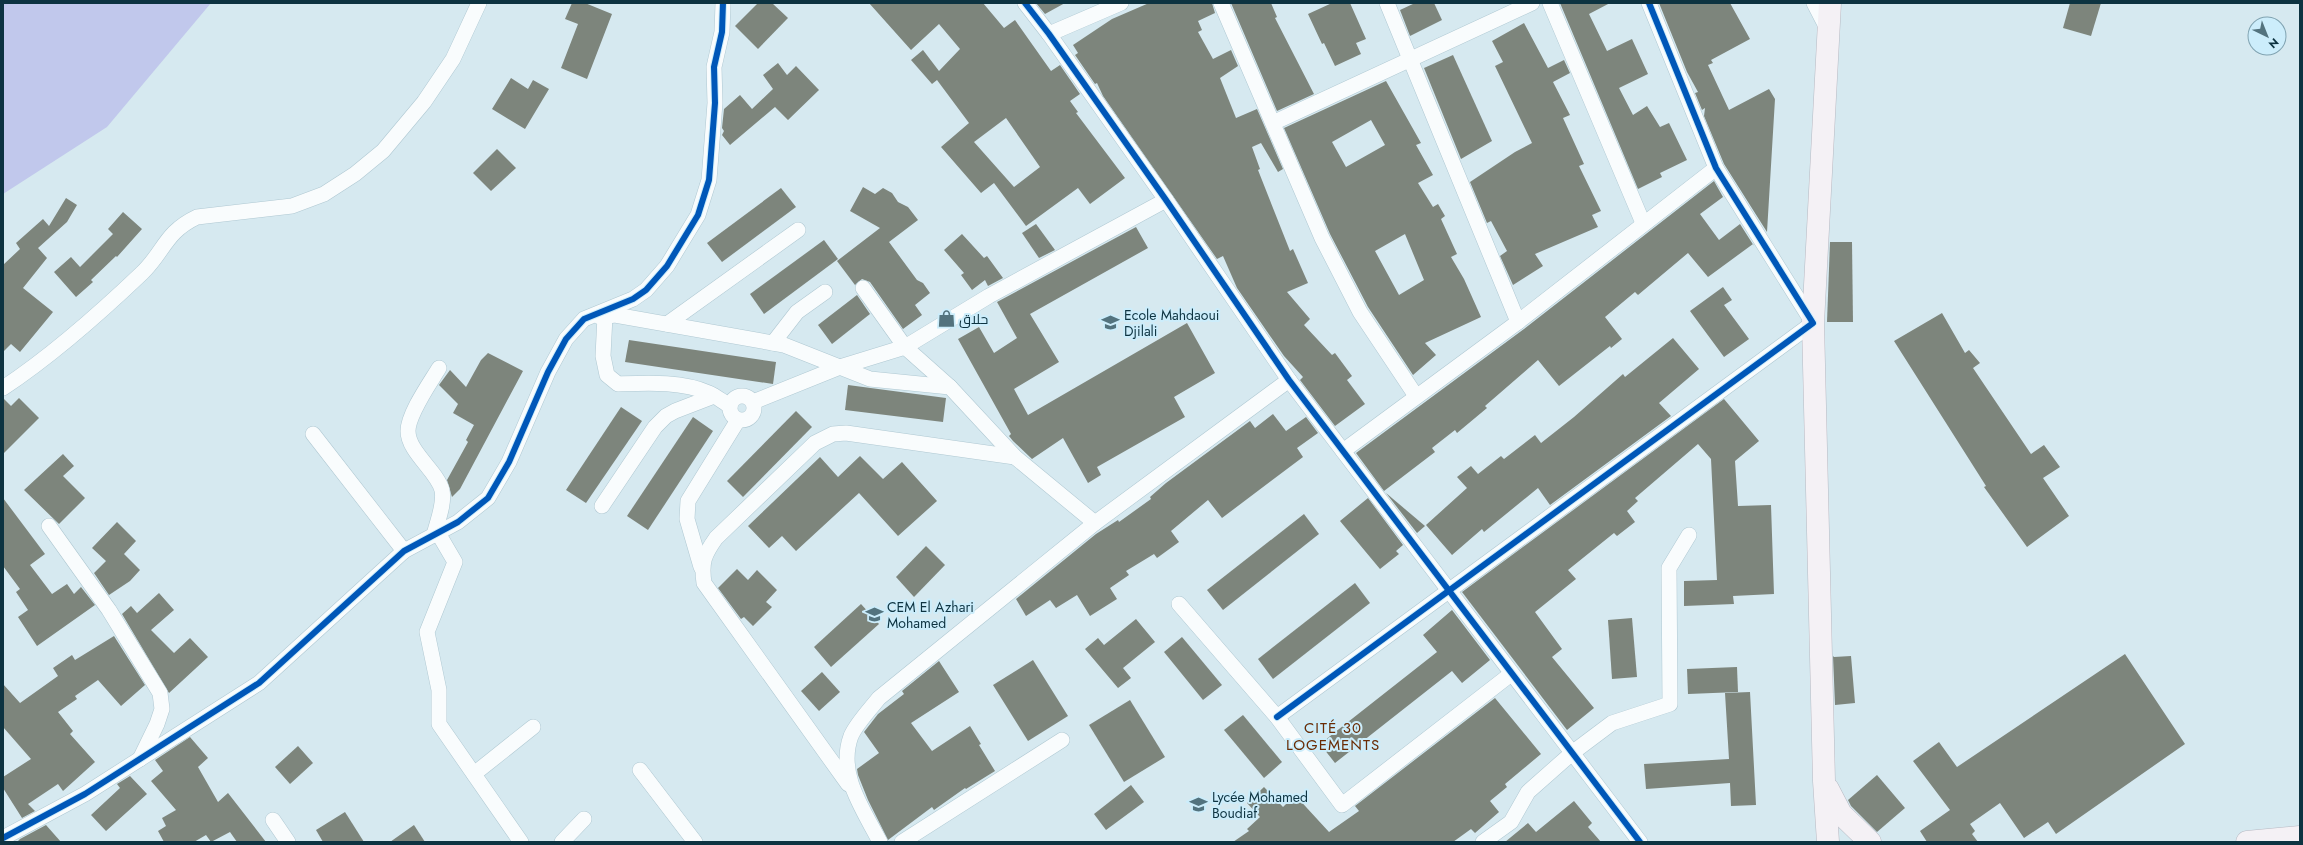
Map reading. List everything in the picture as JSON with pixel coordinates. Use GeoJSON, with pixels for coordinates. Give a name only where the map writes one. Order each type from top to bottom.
{"type":"FeatureCollection","features":[{"type":"Feature","properties":{"kind":"main road"},"geometry":{"type":"LineString","coordinates":[[1828,842],[1824,782],[1813,323],[1830,3]]}},
{"type":"Feature","properties":{"kind":"main road"},"geometry":{"type":"LineString","coordinates":[[1824,782],[1842,814],[1870,842]]}},
{"type":"Feature","properties":{"kind":"main road"},"geometry":{"type":"LineString","coordinates":[[2247,842],[2300,837]]}},
{"type":"Feature","properties":{"kind":"street"},"geometry":{"type":"LineString","coordinates":[[3,388],[38,365],[144,272],[170,236],[183,224],[197,218],[292,206],[324,194],[356,174],[383,151],[424,102],[453,59],[478,3]]}},
{"type":"Feature","properties":{"kind":"street"},"geometry":{"type":"LineString","coordinates":[[3,838],[84,794],[259,683],[404,551],[458,522],[488,498],[509,462],[548,372],[566,339],[584,319],[633,299],[646,290],[667,266],[698,216],[709,180],[714,103],[714,67],[722,32],[723,3]]}},
{"type":"Feature","properties":{"kind":"street"},"geometry":{"type":"LineString","coordinates":[[1025,3],[1049,34],[1166,200],[1289,380],[1640,842]]}},
{"type":"Feature","properties":{"kind":"street"},"geometry":{"type":"LineString","coordinates":[[1049,34],[1121,3]]}},
{"type":"Feature","properties":{"kind":"street"},"geometry":{"type":"LineString","coordinates":[[1220,3],[1322,238],[1360,312],[1416,396]]}},
{"type":"Feature","properties":{"kind":"street"},"geometry":{"type":"LineString","coordinates":[[1387,3],[1518,322]]}},
{"type":"Feature","properties":{"kind":"street"},"geometry":{"type":"LineString","coordinates":[[1273,123],[1532,3]]}},
{"type":"Feature","properties":{"kind":"street"},"geometry":{"type":"LineString","coordinates":[[1550,3],[1643,223]]}},
{"type":"Feature","properties":{"kind":"street"},"geometry":{"type":"LineString","coordinates":[[1277,717],[1813,323],[1716,168],[1649,3]]}},
{"type":"Feature","properties":{"kind":"street"},"geometry":{"type":"LineString","coordinates":[[1814,3],[1829,30]]}},
{"type":"Feature","properties":{"kind":"street"},"geometry":{"type":"LineString","coordinates":[[1343,451],[1518,322],[1643,223],[1716,168]]}},
{"type":"Feature","properties":{"kind":"street"},"geometry":{"type":"LineString","coordinates":[[753,402],[840,367],[905,346],[989,296],[1166,200]]}},
{"type":"Feature","properties":{"kind":"street"},"geometry":{"type":"LineString","coordinates":[[667,324],[798,230]]}},
{"type":"Feature","properties":{"kind":"street"},"geometry":{"type":"LineString","coordinates":[[863,288],[905,346],[950,387],[1015,457],[1095,523]]}},
{"type":"Feature","properties":{"kind":"street"},"geometry":{"type":"LineString","coordinates":[[773,343],[797,312],[825,292]]}},
{"type":"Feature","properties":{"kind":"street"},"geometry":{"type":"LineString","coordinates":[[584,319],[616,315],[773,343],[870,379],[950,387]]}},
{"type":"Feature","properties":{"kind":"street"},"geometry":{"type":"LineString","coordinates":[[605,316],[603,356],[607,374],[618,384],[639,383],[685,386],[714,396],[730,406]]}},
{"type":"Feature","properties":{"kind":"street"},"geometry":{"type":"LineString","coordinates":[[439,368],[412,417],[408,432],[412,444],[442,489],[442,504],[436,534],[455,562],[427,632],[439,690],[439,724],[521,842]]}},
{"type":"Feature","properties":{"kind":"street"},"geometry":{"type":"LineString","coordinates":[[852,789],[847,766],[852,735],[879,698],[1095,523],[1289,380]]}},
{"type":"Feature","properties":{"kind":"street"},"geometry":{"type":"LineString","coordinates":[[602,506],[655,427],[666,416],[714,396]]}},
{"type":"Feature","properties":{"kind":"street"},"geometry":{"type":"LineString","coordinates":[[738,420],[731,414],[730,406],[739,396],[748,397],[753,402],[754,410],[751,418],[738,420],[688,500],[687,518],[702,568],[704,583],[852,789],[880,842]]}},
{"type":"Feature","properties":{"kind":"street"},"geometry":{"type":"LineString","coordinates":[[702,568],[706,553],[716,538],[815,444],[833,434],[846,433],[1015,457]]}},
{"type":"Feature","properties":{"kind":"street"},"geometry":{"type":"LineString","coordinates":[[313,434],[404,551]]}},
{"type":"Feature","properties":{"kind":"street"},"geometry":{"type":"LineString","coordinates":[[49,526],[109,610],[160,693],[162,709],[157,724],[140,759]]}},
{"type":"Feature","properties":{"kind":"street"},"geometry":{"type":"LineString","coordinates":[[1483,842],[1511,822],[1528,792],[1572,753],[1612,723],[1670,704],[1669,568],[1689,535]]}},
{"type":"Feature","properties":{"kind":"street"},"geometry":{"type":"LineString","coordinates":[[1179,604],[1277,717],[1342,805],[1511,674]]}},
{"type":"Feature","properties":{"kind":"street"},"geometry":{"type":"LineString","coordinates":[[474,774],[533,727]]}},
{"type":"Feature","properties":{"kind":"street"},"geometry":{"type":"LineString","coordinates":[[902,842],[1062,740]]}},
{"type":"Feature","properties":{"kind":"street"},"geometry":{"type":"LineString","coordinates":[[640,770],[695,842]]}},
{"type":"Feature","properties":{"kind":"street"},"geometry":{"type":"LineString","coordinates":[[562,842],[584,819]]}},
{"type":"Feature","properties":{"kind":"street"},"geometry":{"type":"LineString","coordinates":[[273,820],[288,842]]}},
{"type":"Feature","properties":{"kind":"shaded area"},"geometry":{"type":"Polygon","coordinates":[[[3,3],[211,3],[107,127],[3,194],[3,3]]]}},
{"type":"Feature","properties":{"kind":"building"},"geometry":{"type":"Polygon","coordinates":[[[572,3],[585,3],[612,14],[587,79],[561,68],[578,24],[565,19],[572,3]]]}},
{"type":"Feature","properties":{"kind":"building"},"geometry":{"type":"Polygon","coordinates":[[[758,3],[772,3],[788,18],[758,49],[735,26],[758,3]]]}},
{"type":"Feature","properties":{"kind":"building"},"geometry":{"type":"Polygon","coordinates":[[[869,3],[983,3],[1004,28],[1015,20],[1051,71],[1060,65],[1080,94],[1070,101],[1078,112],[1076,113],[1125,178],[1090,204],[1078,188],[1026,226],[994,183],[981,193],[941,147],[969,123],[937,80],[932,84],[911,60],[923,50],[939,71],[960,49],[939,24],[911,50],[869,3]],[[1006,118],[974,142],[1014,187],[1040,167],[1006,118]]]}},
{"type":"Feature","properties":{"kind":"building"},"geometry":{"type":"Polygon","coordinates":[[[1036,3],[1065,3],[1045,14],[1036,3]]]}},
{"type":"Feature","properties":{"kind":"building"},"geometry":{"type":"Polygon","coordinates":[[[1149,3],[1212,3],[1215,13],[1198,21],[1202,30],[1198,32],[1213,59],[1231,50],[1238,66],[1220,78],[1236,118],[1257,109],[1283,169],[1278,172],[1261,143],[1252,147],[1260,169],[1258,170],[1290,251],[1293,249],[1308,283],[1287,292],[1310,319],[1304,325],[1332,355],[1335,353],[1352,376],[1347,380],[1365,404],[1335,426],[1300,380],[1303,377],[1284,356],[1237,288],[1223,256],[1217,259],[1103,96],[1097,83],[1095,84],[1075,55],[1078,53],[1073,45],[1112,19],[1149,3]]]}},
{"type":"Feature","properties":{"kind":"building"},"geometry":{"type":"Polygon","coordinates":[[[1231,3],[1271,3],[1277,17],[1275,18],[1314,94],[1277,111],[1231,3]]]}},
{"type":"Feature","properties":{"kind":"building"},"geometry":{"type":"Polygon","coordinates":[[[1332,3],[1350,3],[1366,39],[1356,43],[1361,54],[1335,66],[1324,43],[1322,44],[1308,14],[1332,3]]]}},
{"type":"Feature","properties":{"kind":"building"},"geometry":{"type":"Polygon","coordinates":[[[1415,3],[1434,3],[1442,20],[1410,36],[1400,10],[1415,3]]]}},
{"type":"Feature","properties":{"kind":"building"},"geometry":{"type":"Polygon","coordinates":[[[1560,3],[1610,3],[1589,14],[1607,51],[1632,39],[1648,74],[1619,88],[1633,115],[1647,106],[1660,127],[1669,123],[1687,160],[1660,173],[1662,177],[1638,189],[1560,3]]]}},
{"type":"Feature","properties":{"kind":"building"},"geometry":{"type":"Polygon","coordinates":[[[1659,3],[1730,3],[1750,39],[1711,60],[1713,63],[1708,65],[1729,110],[1769,89],[1775,99],[1767,232],[1724,164],[1704,116],[1705,108],[1702,110],[1695,93],[1698,92],[1687,72],[1659,3]]]}},
{"type":"Feature","properties":{"kind":"building"},"geometry":{"type":"Polygon","coordinates":[[[2070,3],[2101,3],[2091,36],[2063,28],[2070,3]]]}},
{"type":"Feature","properties":{"kind":"building"},"geometry":{"type":"Polygon","coordinates":[[[1524,23],[1548,68],[1564,60],[1570,73],[1553,82],[1570,115],[1563,118],[1584,164],[1579,166],[1601,211],[1592,215],[1598,227],[1535,254],[1543,266],[1513,285],[1500,256],[1507,251],[1491,221],[1487,223],[1470,182],[1515,152],[1532,143],[1495,66],[1503,62],[1492,41],[1524,23]]]}},
{"type":"Feature","properties":{"kind":"building"},"geometry":{"type":"Polygon","coordinates":[[[1453,55],[1492,141],[1461,159],[1424,68],[1453,55]]]}},
{"type":"Feature","properties":{"kind":"building"},"geometry":{"type":"Polygon","coordinates":[[[778,63],[787,75],[796,66],[819,90],[788,120],[775,107],[730,145],[722,135],[724,131],[722,128],[724,109],[740,95],[752,109],[773,89],[763,75],[778,63]]]}},
{"type":"Feature","properties":{"kind":"building"},"geometry":{"type":"Polygon","coordinates":[[[511,78],[528,89],[533,80],[549,89],[525,129],[492,109],[511,78]]]}},
{"type":"Feature","properties":{"kind":"building"},"geometry":{"type":"Polygon","coordinates":[[[1386,81],[1421,143],[1416,145],[1433,175],[1418,183],[1433,207],[1438,204],[1445,216],[1441,219],[1457,254],[1451,257],[1464,279],[1481,317],[1425,343],[1436,355],[1413,375],[1368,307],[1330,234],[1284,128],[1386,81]],[[1371,120],[1332,142],[1346,167],[1385,145],[1371,120]],[[1405,234],[1375,251],[1399,295],[1424,280],[1405,234]]]}},
{"type":"Feature","properties":{"kind":"building"},"geometry":{"type":"Polygon","coordinates":[[[497,149],[516,168],[491,191],[473,173],[497,149]]]}},
{"type":"Feature","properties":{"kind":"building"},"geometry":{"type":"Polygon","coordinates":[[[1714,181],[1723,197],[1700,214],[1719,240],[1740,224],[1753,244],[1708,277],[1688,253],[1638,295],[1635,292],[1605,317],[1622,339],[1611,348],[1610,346],[1559,386],[1538,360],[1485,406],[1487,408],[1457,433],[1455,430],[1432,448],[1435,452],[1384,491],[1356,453],[1524,329],[1714,181]]]}},
{"type":"Feature","properties":{"kind":"building"},"geometry":{"type":"Polygon","coordinates":[[[863,187],[875,194],[883,188],[892,193],[898,202],[908,207],[918,220],[889,242],[917,280],[923,283],[930,293],[915,305],[922,315],[903,329],[870,282],[862,279],[855,285],[837,261],[880,228],[850,211],[863,187]]]}},
{"type":"Feature","properties":{"kind":"building"},"geometry":{"type":"Polygon","coordinates":[[[781,188],[796,207],[722,262],[707,243],[781,188]]]}},
{"type":"Feature","properties":{"kind":"building"},"geometry":{"type":"Polygon","coordinates":[[[66,198],[77,205],[67,222],[38,248],[47,258],[23,288],[53,312],[20,352],[11,344],[3,352],[3,265],[20,249],[16,243],[43,219],[49,226],[66,198]]]}},
{"type":"Feature","properties":{"kind":"building"},"geometry":{"type":"Polygon","coordinates":[[[123,212],[142,229],[117,257],[116,256],[91,280],[93,282],[76,297],[54,272],[71,257],[80,267],[113,234],[108,229],[123,212]]]}},
{"type":"Feature","properties":{"kind":"building"},"geometry":{"type":"Polygon","coordinates":[[[1036,224],[1055,250],[1039,258],[1022,233],[1036,224]]]}},
{"type":"Feature","properties":{"kind":"building"},"geometry":{"type":"Polygon","coordinates":[[[1136,227],[1148,248],[1030,314],[1059,362],[1014,389],[1028,415],[1187,323],[1215,373],[1174,397],[1185,417],[1097,467],[1101,475],[1088,483],[1063,438],[1032,459],[1013,441],[1009,436],[1011,434],[958,339],[979,327],[994,353],[1017,338],[997,302],[1136,227]]]}},
{"type":"Feature","properties":{"kind":"building"},"geometry":{"type":"Polygon","coordinates":[[[962,234],[984,258],[987,256],[1003,278],[988,286],[985,280],[972,290],[961,275],[964,273],[944,250],[962,234]]]}},
{"type":"Feature","properties":{"kind":"building"},"geometry":{"type":"Polygon","coordinates":[[[824,240],[838,259],[764,314],[750,294],[824,240]]]}},
{"type":"Feature","properties":{"kind":"building"},"geometry":{"type":"Polygon","coordinates":[[[1830,242],[1852,242],[1853,322],[1827,322],[1830,242]]]}},
{"type":"Feature","properties":{"kind":"building"},"geometry":{"type":"Polygon","coordinates":[[[1723,287],[1732,300],[1724,305],[1749,339],[1724,357],[1690,311],[1723,287]]]}},
{"type":"Feature","properties":{"kind":"building"},"geometry":{"type":"Polygon","coordinates":[[[857,295],[870,314],[832,344],[818,325],[857,295]]]}},
{"type":"Feature","properties":{"kind":"building"},"geometry":{"type":"Polygon","coordinates":[[[1942,313],[1965,353],[1969,350],[1980,363],[1973,368],[2031,454],[2044,445],[2060,467],[2043,478],[2069,516],[2027,547],[1984,487],[1986,486],[1894,341],[1942,313]]]}},
{"type":"Feature","properties":{"kind":"building"},"geometry":{"type":"Polygon","coordinates":[[[1673,338],[1699,369],[1659,403],[1671,416],[1550,505],[1538,488],[1484,532],[1482,529],[1452,555],[1426,525],[1467,488],[1457,477],[1471,466],[1478,474],[1501,456],[1504,459],[1535,435],[1541,443],[1574,417],[1623,374],[1625,377],[1673,338]]]}},
{"type":"Feature","properties":{"kind":"building"},"geometry":{"type":"Polygon","coordinates":[[[629,340],[776,362],[773,384],[625,362],[629,340]]]}},
{"type":"Feature","properties":{"kind":"building"},"geometry":{"type":"Polygon","coordinates":[[[488,353],[523,371],[460,489],[452,497],[447,480],[468,442],[466,440],[474,425],[453,413],[458,404],[439,385],[450,370],[466,387],[481,360],[488,353]]]}},
{"type":"Feature","properties":{"kind":"building"},"geometry":{"type":"Polygon","coordinates":[[[848,385],[946,398],[943,422],[845,410],[848,385]]]}},
{"type":"Feature","properties":{"kind":"building"},"geometry":{"type":"Polygon","coordinates":[[[3,398],[11,406],[19,398],[39,418],[3,454],[3,398]]]}},
{"type":"Feature","properties":{"kind":"building"},"geometry":{"type":"Polygon","coordinates":[[[1724,399],[1759,441],[1735,461],[1738,506],[1771,505],[1774,594],[1733,596],[1734,604],[1684,606],[1684,581],[1717,580],[1711,459],[1698,444],[1635,498],[1638,501],[1627,511],[1635,522],[1617,536],[1614,533],[1568,570],[1576,579],[1535,612],[1562,649],[1552,657],[1594,708],[1567,730],[1462,592],[1724,399]]]}},
{"type":"Feature","properties":{"kind":"building"},"geometry":{"type":"Polygon","coordinates":[[[621,407],[642,421],[586,503],[566,490],[621,407]]]}},
{"type":"Feature","properties":{"kind":"building"},"geometry":{"type":"Polygon","coordinates":[[[796,411],[812,427],[743,497],[727,481],[796,411]]]}},
{"type":"Feature","properties":{"kind":"building"},"geometry":{"type":"Polygon","coordinates":[[[1273,414],[1286,431],[1306,417],[1318,433],[1297,448],[1303,457],[1222,518],[1208,500],[1171,531],[1179,542],[1157,558],[1154,554],[1126,571],[1129,575],[1110,588],[1117,599],[1090,616],[1077,595],[1056,608],[1050,600],[1026,616],[1016,599],[1096,534],[1118,520],[1119,522],[1151,499],[1150,497],[1166,483],[1250,421],[1255,428],[1273,414]]]}},
{"type":"Feature","properties":{"kind":"building"},"geometry":{"type":"Polygon","coordinates":[[[693,417],[713,431],[648,530],[627,516],[693,417]]]}},
{"type":"Feature","properties":{"kind":"building"},"geometry":{"type":"Polygon","coordinates":[[[63,454],[74,466],[63,476],[85,498],[59,524],[24,490],[63,454]]]}},
{"type":"Feature","properties":{"kind":"building"},"geometry":{"type":"Polygon","coordinates":[[[860,456],[883,479],[902,462],[937,501],[898,536],[859,493],[796,551],[782,536],[769,548],[748,526],[820,457],[838,477],[860,456]]]}},
{"type":"Feature","properties":{"kind":"building"},"geometry":{"type":"Polygon","coordinates":[[[1386,493],[1425,526],[1417,533],[1386,493]]]}},
{"type":"Feature","properties":{"kind":"building"},"geometry":{"type":"Polygon","coordinates":[[[3,498],[45,554],[30,565],[52,594],[67,584],[74,594],[81,587],[95,605],[37,646],[18,617],[28,610],[16,592],[20,589],[3,566],[3,498]]]}},
{"type":"Feature","properties":{"kind":"building"},"geometry":{"type":"Polygon","coordinates":[[[1368,498],[1403,545],[1396,551],[1399,554],[1380,569],[1340,521],[1368,498]]]}},
{"type":"Feature","properties":{"kind":"building"},"geometry":{"type":"Polygon","coordinates":[[[1304,514],[1319,534],[1223,610],[1207,590],[1304,514]]]}},
{"type":"Feature","properties":{"kind":"building"},"geometry":{"type":"Polygon","coordinates":[[[117,522],[136,541],[124,554],[140,570],[130,581],[109,595],[94,573],[106,561],[92,548],[117,522]]]}},
{"type":"Feature","properties":{"kind":"building"},"geometry":{"type":"Polygon","coordinates":[[[926,546],[945,565],[914,597],[896,577],[926,546]]]}},
{"type":"Feature","properties":{"kind":"building"},"geometry":{"type":"Polygon","coordinates":[[[737,569],[748,580],[757,570],[777,590],[766,602],[772,607],[753,626],[744,617],[741,619],[718,588],[737,569]]]}},
{"type":"Feature","properties":{"kind":"building"},"geometry":{"type":"Polygon","coordinates":[[[1355,583],[1370,603],[1273,679],[1258,659],[1355,583]]]}},
{"type":"Feature","properties":{"kind":"building"},"geometry":{"type":"Polygon","coordinates":[[[159,593],[174,610],[151,630],[174,653],[190,638],[208,657],[169,693],[122,614],[131,606],[137,613],[159,593]]]}},
{"type":"Feature","properties":{"kind":"building"},"geometry":{"type":"Polygon","coordinates":[[[861,604],[879,624],[831,667],[814,647],[861,604]]]}},
{"type":"Feature","properties":{"kind":"building"},"geometry":{"type":"Polygon","coordinates":[[[1452,610],[1490,660],[1462,683],[1452,671],[1335,763],[1320,744],[1437,652],[1423,635],[1452,610]]]}},
{"type":"Feature","properties":{"kind":"building"},"geometry":{"type":"Polygon","coordinates":[[[1632,618],[1637,677],[1612,679],[1608,620],[1632,618]]]}},
{"type":"Feature","properties":{"kind":"building"},"geometry":{"type":"Polygon","coordinates":[[[1136,619],[1155,642],[1123,668],[1131,678],[1118,688],[1085,649],[1098,638],[1104,645],[1136,619]]]}},
{"type":"Feature","properties":{"kind":"building"},"geometry":{"type":"Polygon","coordinates":[[[114,636],[145,685],[121,706],[98,680],[75,696],[77,699],[58,712],[73,731],[70,734],[95,762],[63,791],[58,784],[28,804],[35,811],[22,818],[3,788],[3,777],[31,759],[3,727],[3,684],[20,703],[58,676],[53,668],[72,655],[75,660],[114,636]]]}},
{"type":"Feature","properties":{"kind":"building"},"geometry":{"type":"Polygon","coordinates":[[[1182,637],[1222,685],[1203,700],[1164,652],[1182,637]]]}},
{"type":"Feature","properties":{"kind":"building"},"geometry":{"type":"Polygon","coordinates":[[[2125,654],[2185,744],[2056,834],[2048,822],[2024,838],[2000,803],[1970,824],[1975,831],[1972,834],[1978,842],[1927,842],[1920,831],[1950,810],[1913,761],[1939,742],[1957,767],[2125,654]]]}},
{"type":"Feature","properties":{"kind":"building"},"geometry":{"type":"Polygon","coordinates":[[[1833,656],[1851,656],[1855,703],[1835,705],[1833,656]]]}},
{"type":"Feature","properties":{"kind":"building"},"geometry":{"type":"Polygon","coordinates":[[[1033,660],[1068,716],[1028,741],[993,685],[1033,660]]]}},
{"type":"Feature","properties":{"kind":"building"},"geometry":{"type":"Polygon","coordinates":[[[939,661],[959,692],[911,723],[932,751],[970,726],[981,744],[979,745],[995,771],[966,789],[965,788],[934,810],[932,807],[888,840],[868,800],[858,775],[857,769],[879,753],[864,732],[878,714],[904,694],[902,691],[939,661]]]}},
{"type":"Feature","properties":{"kind":"building"},"geometry":{"type":"Polygon","coordinates":[[[1737,667],[1738,692],[1688,694],[1687,669],[1737,667]]]}},
{"type":"Feature","properties":{"kind":"building"},"geometry":{"type":"Polygon","coordinates":[[[822,672],[840,692],[819,711],[801,691],[822,672]]]}},
{"type":"Feature","properties":{"kind":"building"},"geometry":{"type":"Polygon","coordinates":[[[1750,692],[1756,805],[1731,806],[1730,783],[1646,789],[1644,764],[1729,759],[1725,693],[1750,692]]]}},
{"type":"Feature","properties":{"kind":"building"},"geometry":{"type":"Polygon","coordinates":[[[1495,698],[1541,754],[1505,784],[1507,787],[1490,801],[1499,812],[1475,833],[1471,829],[1453,842],[1233,842],[1249,831],[1247,829],[1260,817],[1247,803],[1264,787],[1283,807],[1295,795],[1329,832],[1359,811],[1355,806],[1495,698]]]}},
{"type":"Feature","properties":{"kind":"building"},"geometry":{"type":"Polygon","coordinates":[[[1130,700],[1165,757],[1124,782],[1089,725],[1130,700]]]}},
{"type":"Feature","properties":{"kind":"building"},"geometry":{"type":"Polygon","coordinates":[[[1243,715],[1282,762],[1264,778],[1224,730],[1243,715]]]}},
{"type":"Feature","properties":{"kind":"building"},"geometry":{"type":"Polygon","coordinates":[[[190,737],[208,758],[198,767],[218,802],[228,793],[266,842],[237,842],[230,832],[211,842],[206,835],[194,842],[164,842],[158,831],[166,826],[162,818],[176,810],[151,781],[163,771],[155,760],[190,737]]]}},
{"type":"Feature","properties":{"kind":"building"},"geometry":{"type":"Polygon","coordinates":[[[298,746],[313,763],[290,784],[275,767],[298,746]]]}},
{"type":"Feature","properties":{"kind":"building"},"geometry":{"type":"Polygon","coordinates":[[[1877,775],[1905,808],[1877,832],[1851,806],[1848,800],[1877,775]]]}},
{"type":"Feature","properties":{"kind":"building"},"geometry":{"type":"Polygon","coordinates":[[[130,776],[147,794],[106,831],[91,815],[120,788],[117,784],[130,776]]]}},
{"type":"Feature","properties":{"kind":"building"},"geometry":{"type":"Polygon","coordinates":[[[1131,785],[1144,802],[1106,830],[1094,814],[1131,785]]]}},
{"type":"Feature","properties":{"kind":"building"},"geometry":{"type":"Polygon","coordinates":[[[1574,801],[1592,823],[1588,827],[1601,842],[1505,842],[1528,823],[1536,832],[1574,801]]]}},
{"type":"Feature","properties":{"kind":"building"},"geometry":{"type":"Polygon","coordinates":[[[345,812],[364,842],[323,842],[316,830],[345,812]]]}},
{"type":"Feature","properties":{"kind":"building"},"geometry":{"type":"Polygon","coordinates":[[[46,825],[61,842],[17,842],[20,839],[46,825]]]}},
{"type":"Feature","properties":{"kind":"building"},"geometry":{"type":"Polygon","coordinates":[[[414,825],[425,842],[390,842],[414,825]]]}},
{"type":"Feature","properties":{"kind":"cycle path"},"geometry":{"type":"LineString","coordinates":[[3,838],[85,794],[259,683],[404,551],[458,522],[488,498],[509,462],[548,372],[566,339],[584,319],[633,299],[646,290],[667,266],[698,215],[709,180],[715,103],[714,67],[722,32],[723,3]]}},
{"type":"Feature","properties":{"kind":"cycle path"},"geometry":{"type":"LineString","coordinates":[[1025,3],[1049,34],[1166,200],[1289,380],[1640,842]]}},
{"type":"Feature","properties":{"kind":"cycle path"},"geometry":{"type":"LineString","coordinates":[[1277,717],[1813,323],[1716,168],[1649,3]]}},
{"type":"Feature","properties":{"kind":"place","name":"حلاق"},"geometry":{"type":"Point","coordinates":[946,319]}},
{"type":"Feature","properties":{"kind":"place","name":"Ecole Mahdaoui Djilali"},"geometry":{"type":"Point","coordinates":[1111,323]}},
{"type":"Feature","properties":{"kind":"place","name":"CEM El Azhari Mohamed"},"geometry":{"type":"Point","coordinates":[874,615]}},
{"type":"Feature","properties":{"kind":"place","name":"Lycée Mohamed Boudiaf"},"geometry":{"type":"Point","coordinates":[1199,805]}},
{"type":"Feature","properties":{"kind":"district","name":"CITÉ 30 LOGEMENTS"},"geometry":{"type":"Point","coordinates":[1333,736]}}]}
